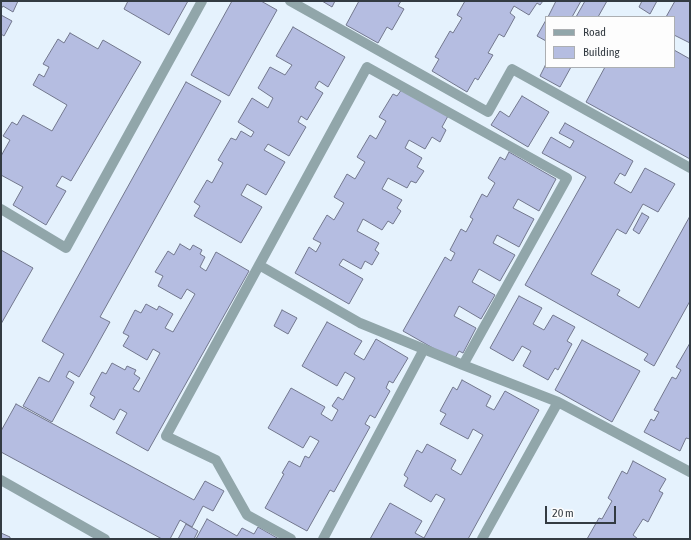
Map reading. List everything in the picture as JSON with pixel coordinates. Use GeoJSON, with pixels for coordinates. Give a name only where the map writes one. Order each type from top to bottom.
{"type":"FeatureCollection","features":[{"type":"Feature","properties":{"kind":"street"},"geometry":{"type":"LineString","coordinates":[[1,210],[66,248],[202,1]]}},
{"type":"Feature","properties":{"kind":"street"},"geometry":{"type":"LineString","coordinates":[[290,1],[488,112],[512,69],[690,168]]}},
{"type":"Feature","properties":{"kind":"street"},"geometry":{"type":"LineString","coordinates":[[291,539],[247,515],[216,460],[166,436],[367,67],[567,178],[464,365]]}},
{"type":"Feature","properties":{"kind":"street"},"geometry":{"type":"LineString","coordinates":[[259,265],[360,323],[558,402],[690,472]]}},
{"type":"Feature","properties":{"kind":"street"},"geometry":{"type":"LineString","coordinates":[[323,539],[424,349]]}},
{"type":"Feature","properties":{"kind":"street"},"geometry":{"type":"LineString","coordinates":[[482,539],[558,402]]}},
{"type":"Feature","properties":{"kind":"street"},"geometry":{"type":"LineString","coordinates":[[1,480],[105,539]]}},
{"type":"Feature","properties":{"kind":"building"},"geometry":{"type":"Polygon","coordinates":[[[1,1],[18,1],[13,12],[3,6],[1,9],[1,1]]]}},
{"type":"Feature","properties":{"kind":"building"},"geometry":{"type":"Polygon","coordinates":[[[128,1],[188,1],[169,35],[124,9],[128,1]]]}},
{"type":"Feature","properties":{"kind":"building"},"geometry":{"type":"Polygon","coordinates":[[[232,1],[261,1],[277,10],[229,96],[191,75],[232,1]]]}},
{"type":"Feature","properties":{"kind":"building"},"geometry":{"type":"Polygon","coordinates":[[[322,1],[335,1],[332,7],[322,1]]]}},
{"type":"Feature","properties":{"kind":"building"},"geometry":{"type":"Polygon","coordinates":[[[359,1],[401,1],[398,6],[404,9],[392,30],[387,27],[378,43],[346,25],[359,1]]]}},
{"type":"Feature","properties":{"kind":"building"},"geometry":{"type":"Polygon","coordinates":[[[465,1],[543,1],[540,5],[537,3],[529,15],[514,6],[510,13],[515,17],[504,37],[499,34],[488,53],[493,55],[478,80],[475,78],[467,92],[432,71],[439,59],[435,57],[450,31],[453,33],[462,18],[457,15],[465,1]]]}},
{"type":"Feature","properties":{"kind":"building"},"geometry":{"type":"Polygon","coordinates":[[[556,1],[581,1],[573,16],[548,16],[556,1]]]}},
{"type":"Feature","properties":{"kind":"building"},"geometry":{"type":"Polygon","coordinates":[[[585,1],[607,1],[599,16],[577,16],[585,1]]]}},
{"type":"Feature","properties":{"kind":"building"},"geometry":{"type":"Polygon","coordinates":[[[642,1],[657,1],[650,14],[639,7],[642,1]]]}},
{"type":"Feature","properties":{"kind":"building"},"geometry":{"type":"Polygon","coordinates":[[[675,1],[690,1],[690,43],[675,36],[675,16],[667,16],[675,1]]]}},
{"type":"Feature","properties":{"kind":"building"},"geometry":{"type":"Polygon","coordinates":[[[1,15],[12,21],[4,36],[1,34],[1,15]]]}},
{"type":"Feature","properties":{"kind":"building"},"geometry":{"type":"Polygon","coordinates":[[[545,22],[545,40],[537,36],[545,22]]]}},
{"type":"Feature","properties":{"kind":"building"},"geometry":{"type":"Polygon","coordinates":[[[293,27],[345,57],[328,87],[319,81],[315,88],[323,93],[307,120],[301,116],[298,122],[306,127],[289,156],[268,144],[264,150],[285,162],[266,195],[247,184],[241,195],[262,207],[241,243],[194,216],[200,206],[194,202],[207,180],[212,183],[223,163],[218,160],[231,138],[236,140],[241,131],[251,137],[254,132],[238,122],[252,98],[268,108],[273,98],[258,88],[270,67],[285,75],[292,65],[276,56],[293,27]]]}},
{"type":"Feature","properties":{"kind":"building"},"geometry":{"type":"Polygon","coordinates":[[[70,33],[98,49],[103,40],[141,62],[71,181],[62,176],[56,186],[66,191],[46,225],[13,205],[23,187],[1,175],[1,156],[10,140],[3,136],[12,122],[17,125],[23,115],[52,131],[67,105],[33,85],[39,74],[44,77],[49,67],[43,64],[58,39],[64,43],[70,33]]]}},
{"type":"Feature","properties":{"kind":"building"},"geometry":{"type":"Polygon","coordinates":[[[675,51],[690,59],[690,159],[586,102],[604,68],[675,68],[675,51]]]}},
{"type":"Feature","properties":{"kind":"building"},"geometry":{"type":"Polygon","coordinates":[[[545,66],[545,68],[570,68],[560,87],[540,76],[545,66]]]}},
{"type":"Feature","properties":{"kind":"building"},"geometry":{"type":"Polygon","coordinates":[[[186,82],[221,101],[100,317],[110,322],[86,365],[79,377],[69,371],[66,377],[74,382],[52,422],[23,406],[39,377],[49,382],[64,354],[42,341],[186,82]]]}},
{"type":"Feature","properties":{"kind":"building"},"geometry":{"type":"Polygon","coordinates":[[[402,89],[448,116],[442,127],[446,130],[440,142],[432,137],[425,149],[409,140],[405,148],[422,158],[417,167],[424,171],[416,183],[411,181],[407,188],[388,178],[382,189],[402,200],[397,208],[401,211],[393,224],[388,221],[382,230],[363,219],[357,231],[379,243],[375,250],[379,253],[372,265],[365,261],[361,269],[343,259],[339,265],[363,279],[349,304],[295,273],[309,247],[316,252],[321,243],[313,239],[327,215],[334,220],[344,203],[334,197],[347,174],[355,179],[365,162],[357,157],[370,135],[376,139],[386,121],[379,117],[393,94],[397,96],[402,89]]]}},
{"type":"Feature","properties":{"kind":"building"},"geometry":{"type":"Polygon","coordinates":[[[522,96],[549,112],[528,147],[491,125],[500,111],[509,117],[522,96]]]}},
{"type":"Feature","properties":{"kind":"building"},"geometry":{"type":"Polygon","coordinates":[[[565,123],[633,161],[625,176],[620,173],[614,183],[631,193],[645,168],[675,184],[658,212],[643,204],[626,234],[617,229],[591,274],[620,290],[617,295],[639,308],[690,216],[690,301],[654,366],[644,360],[648,354],[525,285],[586,177],[542,153],[551,137],[570,148],[574,141],[559,133],[565,123]]]}},
{"type":"Feature","properties":{"kind":"building"},"geometry":{"type":"Polygon","coordinates":[[[509,152],[556,179],[539,211],[518,199],[513,208],[534,219],[519,247],[497,235],[493,243],[515,255],[500,281],[479,269],[472,282],[495,295],[481,319],[459,306],[454,316],[476,328],[463,353],[459,351],[454,360],[403,331],[445,257],[451,261],[455,253],[450,250],[461,229],[466,232],[473,219],[470,217],[482,194],[487,197],[495,183],[488,178],[500,157],[505,160],[509,152]]]}},
{"type":"Feature","properties":{"kind":"building"},"geometry":{"type":"Polygon","coordinates":[[[642,213],[649,217],[639,234],[633,230],[642,213]]]}},
{"type":"Feature","properties":{"kind":"building"},"geometry":{"type":"Polygon","coordinates":[[[180,244],[190,250],[193,245],[202,250],[200,254],[205,257],[200,267],[206,271],[216,252],[249,271],[148,451],[116,433],[127,413],[120,409],[114,420],[90,406],[95,397],[90,394],[102,372],[106,374],[112,363],[125,370],[127,366],[136,370],[134,374],[140,378],[133,389],[139,392],[160,353],[153,349],[147,360],[123,346],[129,336],[123,333],[135,310],[141,313],[146,304],[157,310],[159,306],[173,314],[165,328],[173,332],[195,294],[187,289],[181,299],[158,286],[163,276],[155,272],[168,251],[174,255],[180,244]]]}},
{"type":"Feature","properties":{"kind":"building"},"geometry":{"type":"Polygon","coordinates":[[[1,250],[33,268],[1,324],[1,250]]]}},
{"type":"Feature","properties":{"kind":"building"},"geometry":{"type":"Polygon","coordinates":[[[519,296],[542,308],[533,324],[544,330],[553,315],[575,327],[567,341],[572,344],[558,370],[555,368],[548,380],[523,366],[531,351],[522,346],[513,361],[490,348],[519,296]]]}},
{"type":"Feature","properties":{"kind":"building"},"geometry":{"type":"Polygon","coordinates":[[[282,310],[297,318],[288,334],[274,326],[282,310]]]}},
{"type":"Feature","properties":{"kind":"building"},"geometry":{"type":"Polygon","coordinates":[[[327,322],[362,341],[354,354],[364,360],[376,339],[408,358],[393,383],[389,381],[386,388],[390,391],[375,418],[370,415],[365,424],[370,427],[334,492],[330,490],[307,531],[265,508],[284,474],[282,473],[289,461],[300,467],[305,456],[309,458],[319,441],[310,436],[303,448],[268,428],[291,388],[325,407],[321,414],[332,421],[338,410],[332,406],[338,397],[343,400],[355,378],[345,372],[337,386],[302,366],[327,322]]]}},
{"type":"Feature","properties":{"kind":"building"},"geometry":{"type":"Polygon","coordinates":[[[582,340],[640,371],[612,422],[555,390],[582,340]]]}},
{"type":"Feature","properties":{"kind":"building"},"geometry":{"type":"Polygon","coordinates":[[[690,343],[690,439],[686,438],[680,451],[644,432],[651,419],[654,421],[659,412],[654,410],[672,377],[676,379],[681,370],[676,367],[690,343]]]}},
{"type":"Feature","properties":{"kind":"building"},"geometry":{"type":"Polygon","coordinates":[[[462,380],[491,396],[486,406],[494,410],[505,391],[539,410],[468,539],[370,539],[390,503],[422,521],[415,533],[424,538],[445,499],[436,494],[431,502],[404,486],[408,478],[404,475],[417,450],[422,453],[427,444],[456,460],[451,469],[461,475],[483,435],[473,429],[468,439],[440,424],[446,414],[440,411],[453,387],[457,390],[462,380]]]}},
{"type":"Feature","properties":{"kind":"building"},"geometry":{"type":"Polygon","coordinates":[[[16,404],[194,500],[205,481],[224,491],[213,511],[203,506],[192,527],[180,520],[170,539],[162,539],[1,452],[1,431],[16,404]]]}},
{"type":"Feature","properties":{"kind":"building"},"geometry":{"type":"Polygon","coordinates":[[[633,461],[666,479],[659,491],[663,493],[648,522],[643,519],[633,535],[638,539],[587,539],[599,518],[602,519],[612,501],[608,498],[622,471],[627,474],[633,461]]]}},
{"type":"Feature","properties":{"kind":"building"},"geometry":{"type":"Polygon","coordinates":[[[207,519],[237,536],[242,528],[254,534],[258,527],[279,539],[196,539],[207,519]]]}},
{"type":"Feature","properties":{"kind":"building"},"geometry":{"type":"Polygon","coordinates":[[[186,524],[198,531],[194,539],[178,539],[186,524]]]}},
{"type":"Feature","properties":{"kind":"building"},"geometry":{"type":"Polygon","coordinates":[[[1,533],[10,537],[10,539],[1,539],[1,533]]]}}]}
